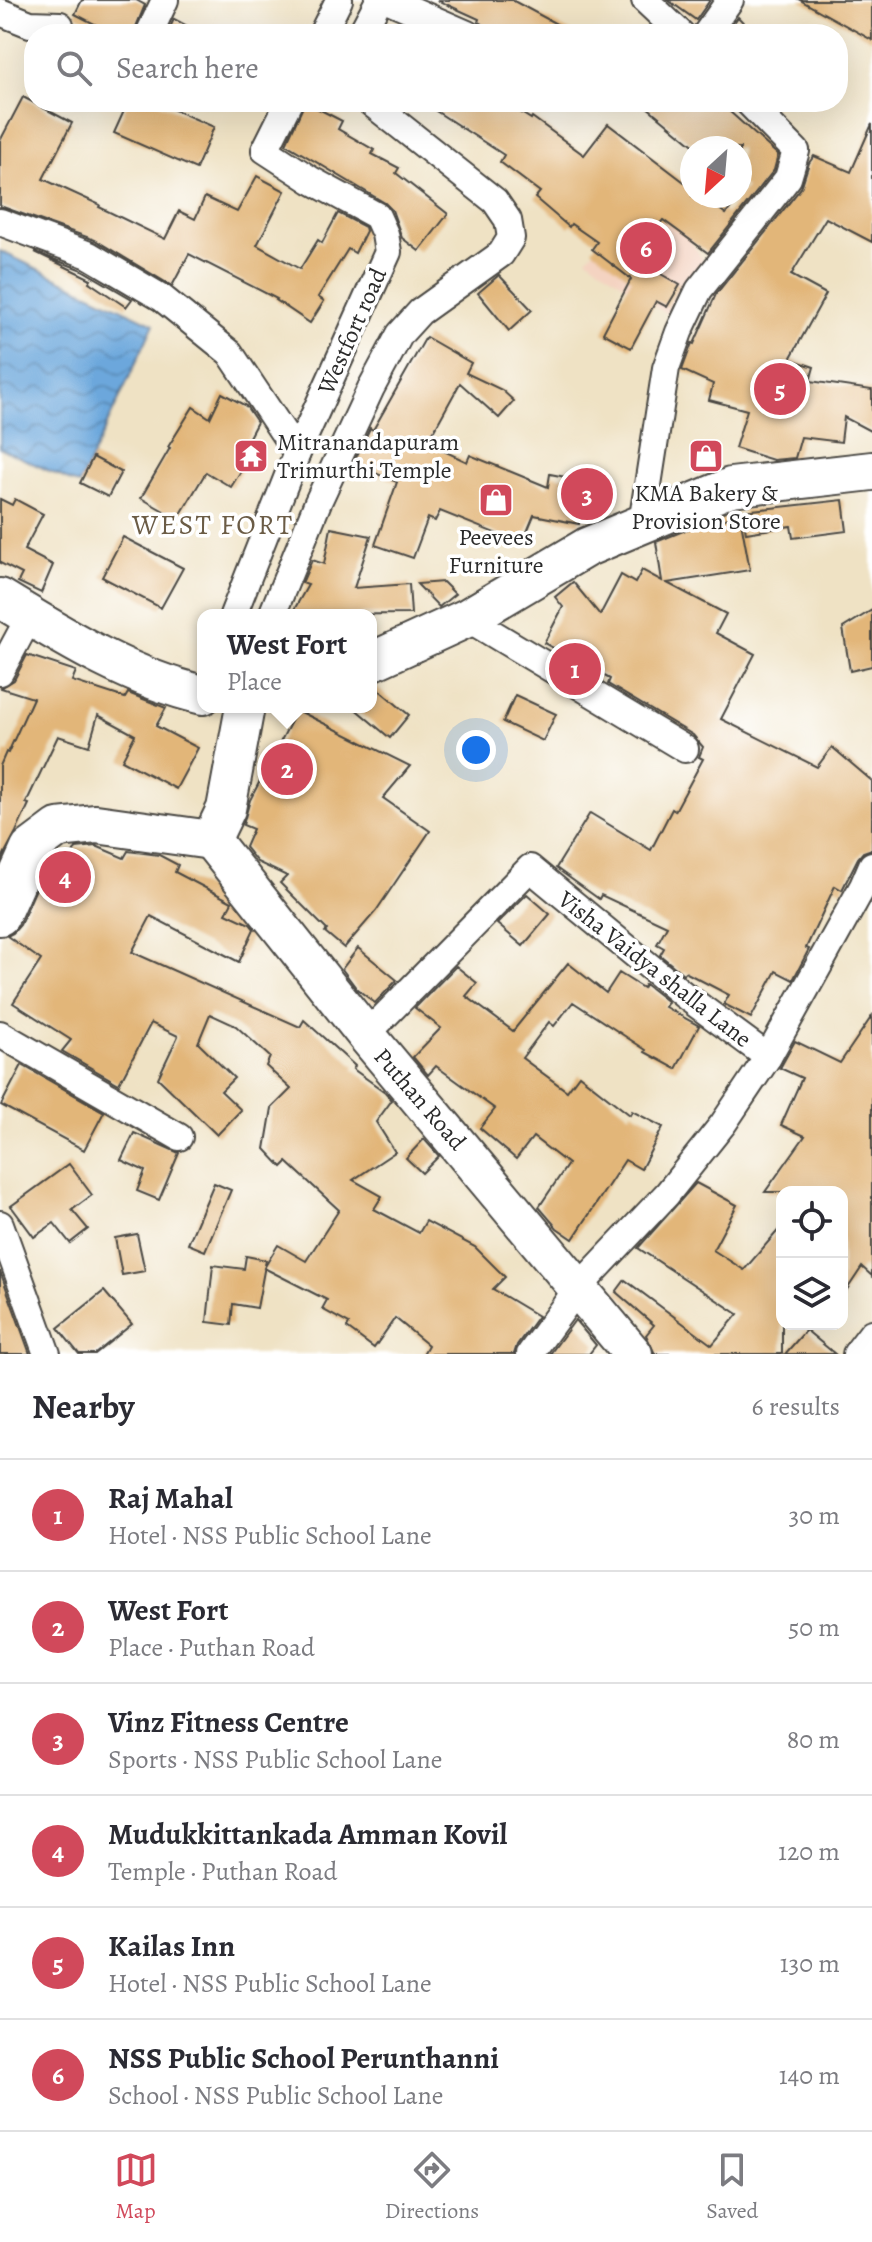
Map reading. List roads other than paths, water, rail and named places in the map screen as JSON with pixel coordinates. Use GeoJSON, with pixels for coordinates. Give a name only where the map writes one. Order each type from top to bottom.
{"type":"FeatureCollection","features":[{"type":"Feature","properties":{"kind":"street"},"geometry":{"type":"LineString","coordinates":[[154,24],[165,0]]}},
{"type":"Feature","properties":{"kind":"street"},"geometry":{"type":"LineString","coordinates":[[327,24],[339,0]]}},
{"type":"Feature","properties":{"kind":"street"},"geometry":{"type":"LineString","coordinates":[[366,24],[379,0]]}},
{"type":"Feature","properties":{"kind":"street"},"geometry":{"type":"LineString","coordinates":[[389,0],[444,24]]}},
{"type":"Feature","properties":{"kind":"street"},"geometry":{"type":"LineString","coordinates":[[645,0],[670,24]]}},
{"type":"Feature","properties":{"kind":"street"},"geometry":{"type":"LineString","coordinates":[[713,24],[730,0]]}},
{"type":"Feature","properties":{"kind":"street"},"geometry":{"type":"LineString","coordinates":[[0,12],[30,24]]}},
{"type":"Feature","properties":{"kind":"street","name":"Westfort road"},"geometry":{"type":"LineString","coordinates":[[235,609],[297,453],[388,252],[377,216],[311,180],[265,150],[284,112]]}},
{"type":"Feature","properties":{"kind":"street"},"geometry":{"type":"LineString","coordinates":[[274,609],[318,502],[400,334],[420,312],[501,254],[511,238],[508,220],[495,201],[383,112]]}},
{"type":"Feature","properties":{"kind":"street"},"geometry":{"type":"LineString","coordinates":[[642,524],[666,368],[679,332],[699,290],[788,178],[796,151],[758,112]]}},
{"type":"Feature","properties":{"kind":"street"},"geometry":{"type":"LineString","coordinates":[[0,222],[89,255],[162,298],[230,353],[297,453]]}},
{"type":"Feature","properties":{"kind":"street"},"geometry":{"type":"LineString","coordinates":[[377,659],[467,618],[587,547],[731,487],[872,471]]}},
{"type":"Feature","properties":{"kind":"street"},"geometry":{"type":"LineString","coordinates":[[0,672],[15,607],[68,641],[121,666],[197,691]]}},
{"type":"Feature","properties":{"kind":"street"},"geometry":{"type":"LineString","coordinates":[[467,618],[685,749]]}},
{"type":"Feature","properties":{"kind":"street"},"geometry":{"type":"LineString","coordinates":[[0,916],[30,849],[58,828],[96,824],[211,840],[226,809],[244,713]]}},
{"type":"Feature","properties":{"kind":"street","name":"Puthan Road"},"geometry":{"type":"LineString","coordinates":[[211,840],[366,1035],[633,1354]]}},
{"type":"Feature","properties":{"kind":"street"},"geometry":{"type":"LineString","coordinates":[[768,1057],[872,865]]}},
{"type":"Feature","properties":{"kind":"street","name":"Visha Vaidya shalla Lane"},"geometry":{"type":"LineString","coordinates":[[366,1035],[530,868],[684,995],[768,1057],[723,1124],[667,1194],[578,1288],[530,1354]]}},
{"type":"Feature","properties":{"kind":"street"},"geometry":{"type":"LineString","coordinates":[[0,1034],[179,1137]]}},
{"type":"Feature","properties":{"kind":"street"},"geometry":{"type":"LineString","coordinates":[[0,1224],[47,1354]]}},
{"type":"Feature","properties":{"kind":"street"},"geometry":{"type":"LineString","coordinates":[[856,1354],[872,1333]]}},
{"type":"Feature","properties":{"kind":"water"},"geometry":{"type":"Polygon","coordinates":[[[0,251],[154,324],[79,485],[0,448],[0,251]]]}},
{"type":"Feature","properties":{"kind":"place","name":"NSS Public School Perunthanni"},"geometry":{"type":"Point","coordinates":[646,248]}},
{"type":"Feature","properties":{"kind":"place","name":"Kailas Inn"},"geometry":{"type":"Point","coordinates":[780,389]}},
{"type":"Feature","properties":{"kind":"place","name":"Mitranandapuram Trimurthi Temple"},"geometry":{"type":"Point","coordinates":[251,456]}},
{"type":"Feature","properties":{"kind":"place","name":"KMA Bakery & Provision Store"},"geometry":{"type":"Point","coordinates":[706,456]}},
{"type":"Feature","properties":{"kind":"place","name":"Vinz Fitness Centre"},"geometry":{"type":"Point","coordinates":[587,494]}},
{"type":"Feature","properties":{"kind":"place","name":"Peevees Furniture"},"geometry":{"type":"Point","coordinates":[496,500]}},
{"type":"Feature","properties":{"kind":"place","name":"Raj Mahal"},"geometry":{"type":"Point","coordinates":[575,669]}},
{"type":"Feature","properties":{"kind":"place","name":"West Fort"},"geometry":{"type":"Point","coordinates":[287,769]}},
{"type":"Feature","properties":{"kind":"place","name":"Mudukkittankada Amman Kovil"},"geometry":{"type":"Point","coordinates":[65,877]}},
{"type":"Feature","properties":{"kind":"district","name":"WEST FORT"},"geometry":{"type":"Point","coordinates":[213,525]}}]}
